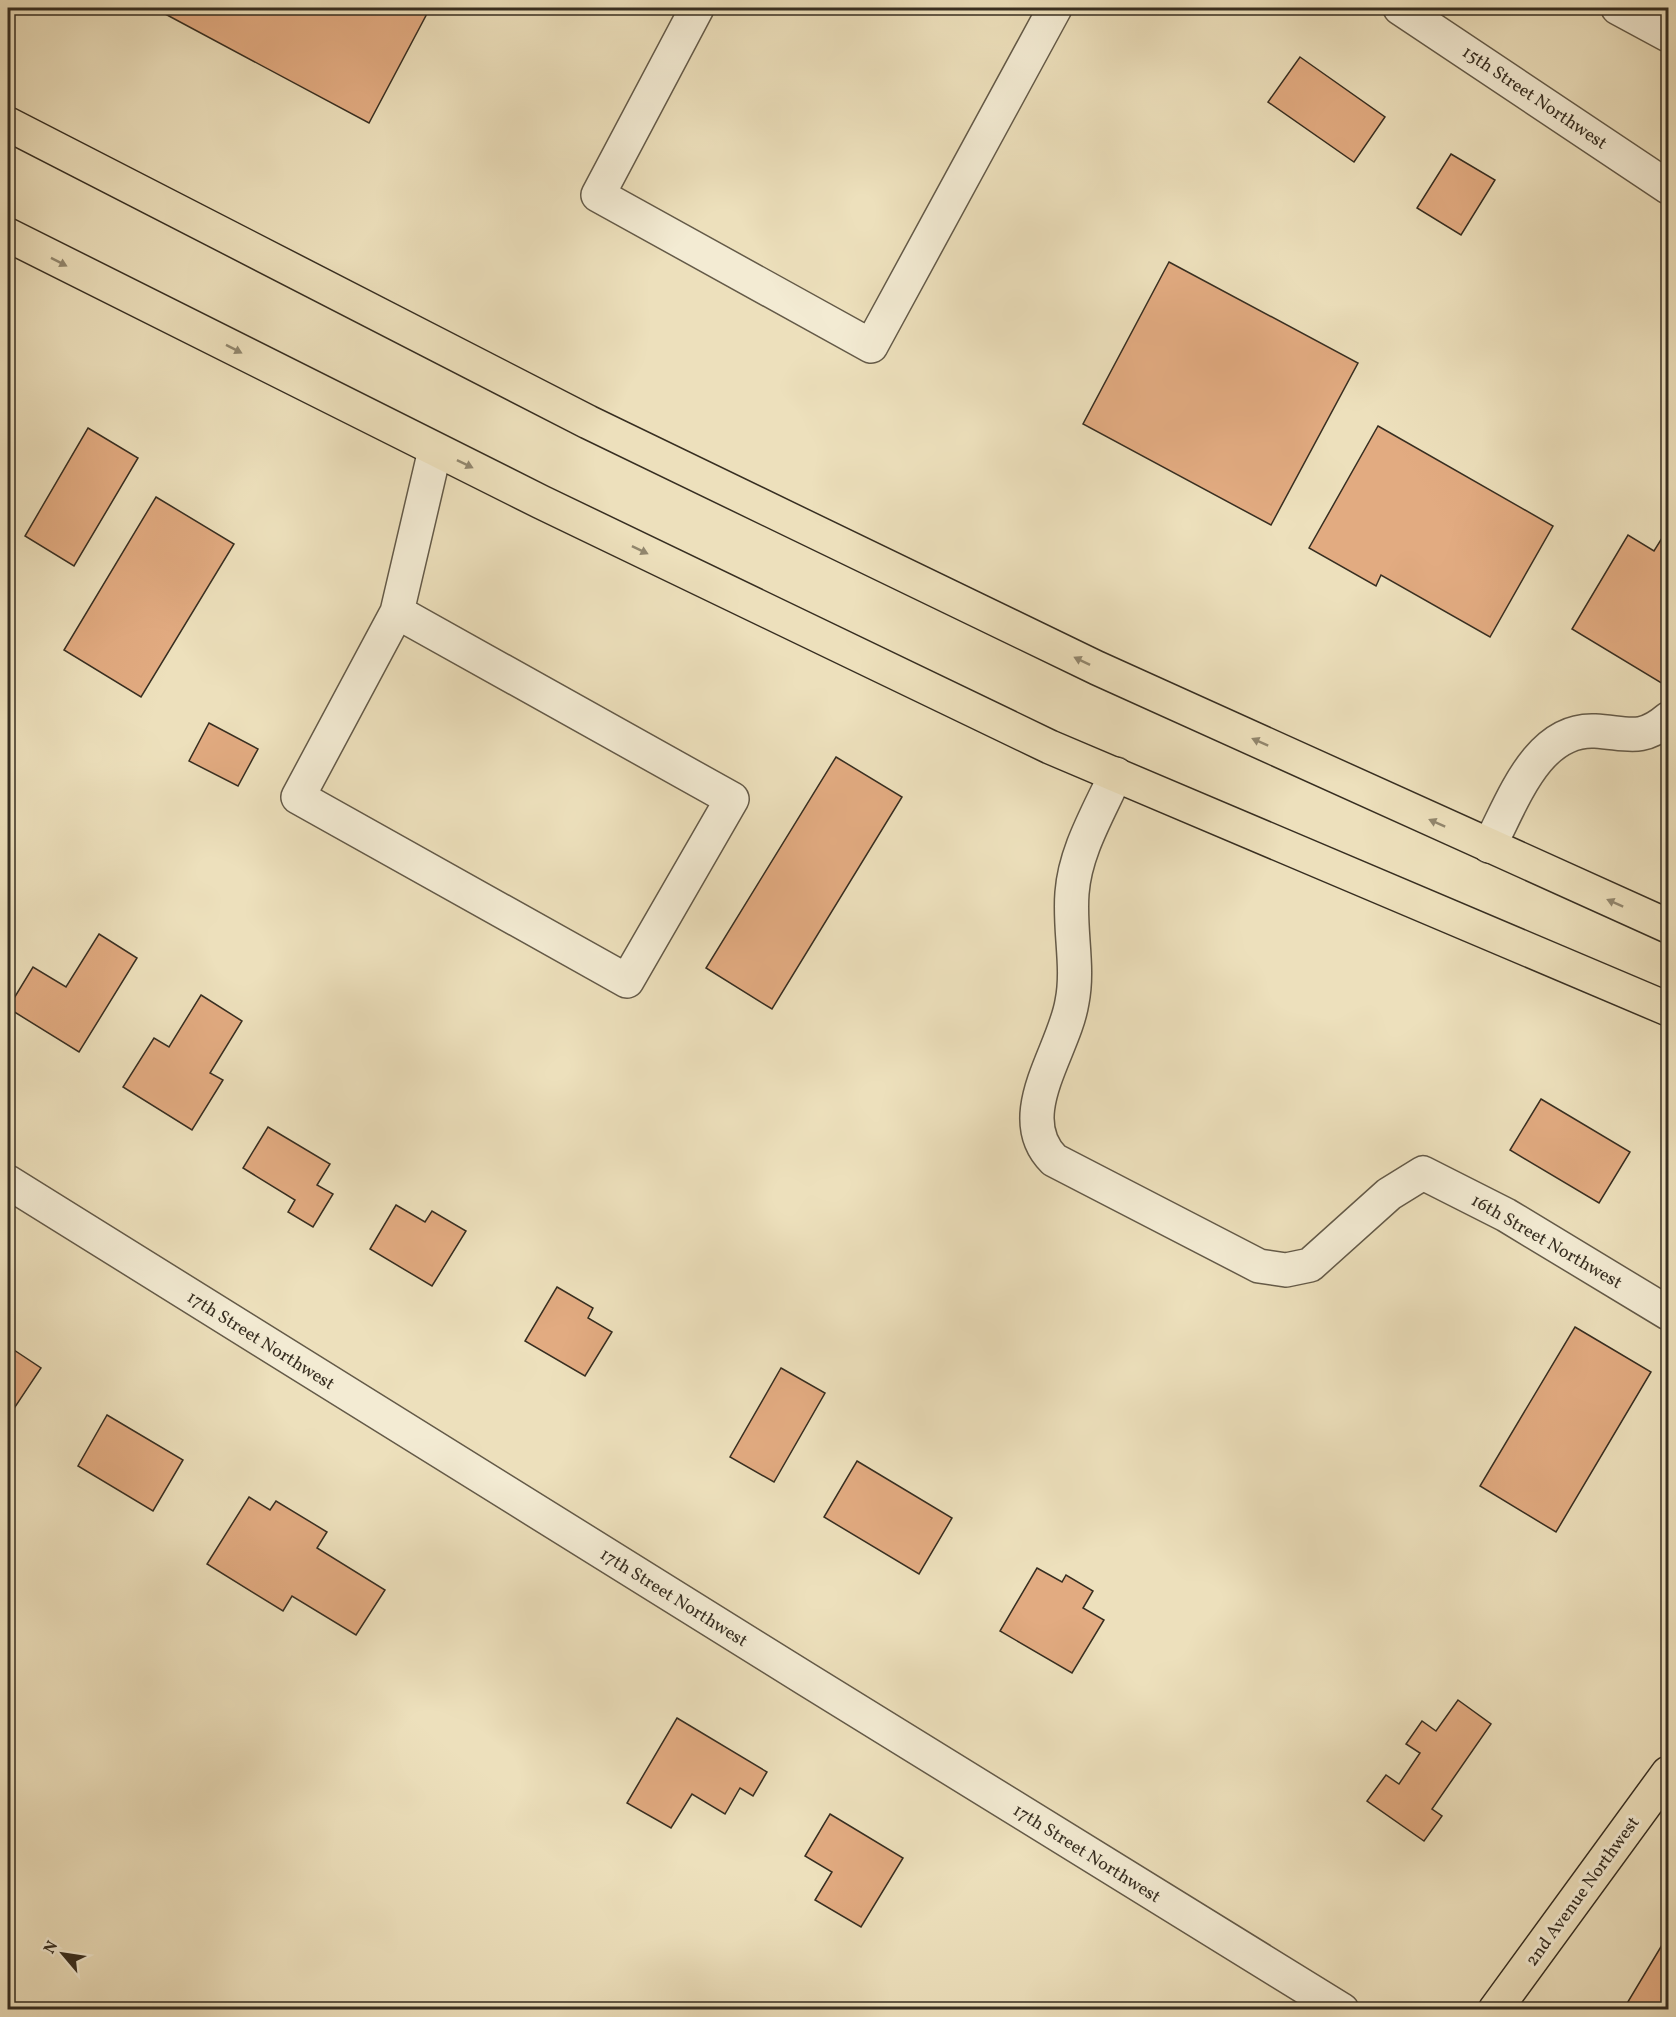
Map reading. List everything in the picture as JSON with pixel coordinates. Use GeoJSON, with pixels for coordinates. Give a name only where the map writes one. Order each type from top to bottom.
{"type":"FeatureCollection","features":[{"type":"Feature","properties":{"kind":"main road"},"geometry":{"type":"LineString","coordinates":[[8,124],[588,422],[1097,668],[1668,926]]}},
{"type":"Feature","properties":{"kind":"main road"},"geometry":{"type":"LineString","coordinates":[[8,235],[435,450],[1050,747],[1668,1009]]}},
{"type":"Feature","properties":{"kind":"main road","name":"2nd Avenue Northwest"},"geometry":{"type":"LineString","coordinates":[[1495,2010],[1668,1773]]}},
{"type":"Feature","properties":{"kind":"street"},"geometry":{"type":"LineString","coordinates":[[697,8],[598,195],[871,346],[1055,8]]}},
{"type":"Feature","properties":{"kind":"street","name":"15th Street Northwest"},"geometry":{"type":"LineString","coordinates":[[1400,8],[1668,187]]}},
{"type":"Feature","properties":{"kind":"street"},"geometry":{"type":"LineString","coordinates":[[1618,8],[1668,35]]}},
{"type":"Feature","properties":{"kind":"street"},"geometry":{"type":"LineString","coordinates":[[397,612],[732,799],[627,981],[298,797],[397,612],[435,450]]}},
{"type":"Feature","properties":{"kind":"street"},"geometry":{"type":"LineString","coordinates":[[1490,846],[1524,780],[1543,753],[1564,736],[1591,731],[1629,737],[1654,731],[1668,719]]}},
{"type":"Feature","properties":{"kind":"street","name":"16th Street Northwest"},"geometry":{"type":"LineString","coordinates":[[1116,774],[1079,856],[1072,892],[1075,985],[1071,1011],[1038,1101],[1036,1128],[1043,1149],[1054,1160],[1259,1266],[1286,1270],[1310,1265],[1331,1249],[1389,1194],[1423,1173],[1506,1215],[1668,1313]]}},
{"type":"Feature","properties":{"kind":"street","name":"17th Street Northwest"},"geometry":{"type":"LineString","coordinates":[[8,1182],[816,1686],[1342,2010]]}},
{"type":"Feature","properties":{"kind":"building"},"geometry":{"type":"Polygon","coordinates":[[[154,8],[430,8],[369,123],[154,8]]]}},
{"type":"Feature","properties":{"kind":"building"},"geometry":{"type":"Polygon","coordinates":[[[1300,57],[1385,117],[1354,162],[1268,102],[1300,57]]]}},
{"type":"Feature","properties":{"kind":"building"},"geometry":{"type":"Polygon","coordinates":[[[1451,154],[1495,180],[1461,235],[1417,208],[1451,154]]]}},
{"type":"Feature","properties":{"kind":"building"},"geometry":{"type":"Polygon","coordinates":[[[1169,262],[1358,363],[1271,525],[1083,424],[1169,262]]]}},
{"type":"Feature","properties":{"kind":"building"},"geometry":{"type":"Polygon","coordinates":[[[1378,426],[1553,526],[1490,637],[1381,575],[1376,586],[1309,548],[1378,426]]]}},
{"type":"Feature","properties":{"kind":"building"},"geometry":{"type":"Polygon","coordinates":[[[88,428],[138,458],[74,566],[25,536],[88,428]]]}},
{"type":"Feature","properties":{"kind":"building"},"geometry":{"type":"Polygon","coordinates":[[[156,497],[234,544],[141,697],[64,650],[156,497]]]}},
{"type":"Feature","properties":{"kind":"building"},"geometry":{"type":"Polygon","coordinates":[[[1667,530],[1668,687],[1572,629],[1628,535],[1654,551],[1667,530]]]}},
{"type":"Feature","properties":{"kind":"building"},"geometry":{"type":"Polygon","coordinates":[[[209,723],[258,749],[238,786],[189,761],[209,723]]]}},
{"type":"Feature","properties":{"kind":"building"},"geometry":{"type":"Polygon","coordinates":[[[836,757],[902,797],[772,1009],[706,968],[836,757]]]}},
{"type":"Feature","properties":{"kind":"building"},"geometry":{"type":"Polygon","coordinates":[[[99,934],[137,958],[79,1052],[8,1008],[33,967],[66,987],[99,934]]]}},
{"type":"Feature","properties":{"kind":"building"},"geometry":{"type":"Polygon","coordinates":[[[201,995],[242,1021],[210,1073],[223,1080],[192,1130],[123,1087],[154,1038],[169,1047],[201,995]]]}},
{"type":"Feature","properties":{"kind":"building"},"geometry":{"type":"Polygon","coordinates":[[[1541,1099],[1630,1152],[1599,1203],[1510,1150],[1541,1099]]]}},
{"type":"Feature","properties":{"kind":"building"},"geometry":{"type":"Polygon","coordinates":[[[268,1127],[330,1164],[317,1185],[333,1194],[313,1227],[288,1212],[295,1200],[243,1168],[268,1127]]]}},
{"type":"Feature","properties":{"kind":"building"},"geometry":{"type":"Polygon","coordinates":[[[396,1205],[425,1222],[432,1211],[466,1231],[432,1286],[370,1249],[396,1205]]]}},
{"type":"Feature","properties":{"kind":"building"},"geometry":{"type":"Polygon","coordinates":[[[557,1287],[593,1308],[588,1318],[612,1332],[585,1376],[525,1341],[557,1287]]]}},
{"type":"Feature","properties":{"kind":"building"},"geometry":{"type":"Polygon","coordinates":[[[1575,1327],[1651,1372],[1556,1532],[1480,1486],[1575,1327]]]}},
{"type":"Feature","properties":{"kind":"building"},"geometry":{"type":"Polygon","coordinates":[[[8,1346],[41,1368],[11,1413],[8,1411],[8,1346]]]}},
{"type":"Feature","properties":{"kind":"building"},"geometry":{"type":"Polygon","coordinates":[[[781,1368],[825,1393],[774,1482],[730,1457],[781,1368]]]}},
{"type":"Feature","properties":{"kind":"building"},"geometry":{"type":"Polygon","coordinates":[[[107,1415],[183,1460],[153,1511],[78,1466],[107,1415]]]}},
{"type":"Feature","properties":{"kind":"building"},"geometry":{"type":"Polygon","coordinates":[[[857,1461],[952,1518],[919,1574],[824,1517],[857,1461]]]}},
{"type":"Feature","properties":{"kind":"building"},"geometry":{"type":"Polygon","coordinates":[[[249,1497],[270,1510],[276,1501],[327,1532],[317,1548],[385,1590],[356,1635],[292,1596],[283,1611],[207,1564],[249,1497]]]}},
{"type":"Feature","properties":{"kind":"building"},"geometry":{"type":"Polygon","coordinates":[[[1037,1568],[1062,1582],[1066,1575],[1093,1591],[1083,1608],[1104,1620],[1072,1673],[1000,1631],[1037,1568]]]}},
{"type":"Feature","properties":{"kind":"building"},"geometry":{"type":"Polygon","coordinates":[[[1458,1700],[1491,1724],[1432,1809],[1442,1816],[1424,1841],[1367,1801],[1386,1775],[1399,1784],[1420,1753],[1406,1744],[1422,1721],[1436,1731],[1458,1700]]]}},
{"type":"Feature","properties":{"kind":"building"},"geometry":{"type":"Polygon","coordinates":[[[677,1718],[767,1772],[753,1796],[740,1788],[725,1814],[692,1794],[671,1828],[627,1803],[677,1718]]]}},
{"type":"Feature","properties":{"kind":"building"},"geometry":{"type":"Polygon","coordinates":[[[830,1814],[903,1858],[861,1927],[815,1900],[832,1872],[805,1856],[830,1814]]]}},
{"type":"Feature","properties":{"kind":"building"},"geometry":{"type":"Polygon","coordinates":[[[1668,1935],[1668,2010],[1623,2010],[1668,1935]]]}}]}
